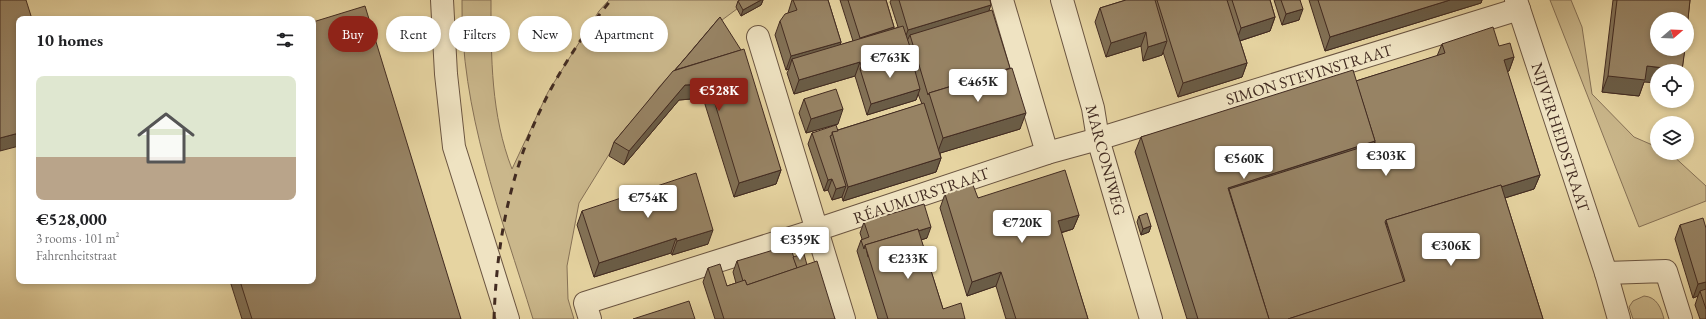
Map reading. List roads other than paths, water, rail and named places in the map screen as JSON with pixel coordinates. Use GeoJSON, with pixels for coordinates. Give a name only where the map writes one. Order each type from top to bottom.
{"type":"FeatureCollection","features":[{"type":"Feature","properties":{"kind":"street"},"geometry":{"type":"LineString","coordinates":[[442,0],[446,74],[454,147],[508,319]]}},
{"type":"Feature","properties":{"kind":"street"},"geometry":{"type":"LineString","coordinates":[[1002,0],[1047,153]]}},
{"type":"Feature","properties":{"kind":"street","name":"MARCONIWEG"},"geometry":{"type":"LineString","coordinates":[[1062,0],[1093,108],[1098,139],[1151,319]]}},
{"type":"Feature","properties":{"kind":"street","name":"SIMON STEVINSTRAAT"},"geometry":{"type":"LineString","coordinates":[[1098,139],[1518,4]]}},
{"type":"Feature","properties":{"kind":"street","name":"NIJVERHEIDSTRAAT"},"geometry":{"type":"LineString","coordinates":[[1518,4],[1606,273],[1619,319]]}},
{"type":"Feature","properties":{"kind":"street"},"geometry":{"type":"LineString","coordinates":[[758,38],[844,319]]}},
{"type":"Feature","properties":{"kind":"street","name":"RÉAUMURSTRAAT"},"geometry":{"type":"LineString","coordinates":[[587,311],[816,230],[1047,153],[1098,139]]}},
{"type":"Feature","properties":{"kind":"street"},"geometry":{"type":"LineString","coordinates":[[1606,273],[1666,271],[1681,319]]}},
{"type":"Feature","properties":{"kind":"railway"},"geometry":{"type":"LineString","coordinates":[[494,319],[497,273],[503,230],[512,189],[524,149],[540,111],[560,74],[583,37],[611,0]]}}]}
